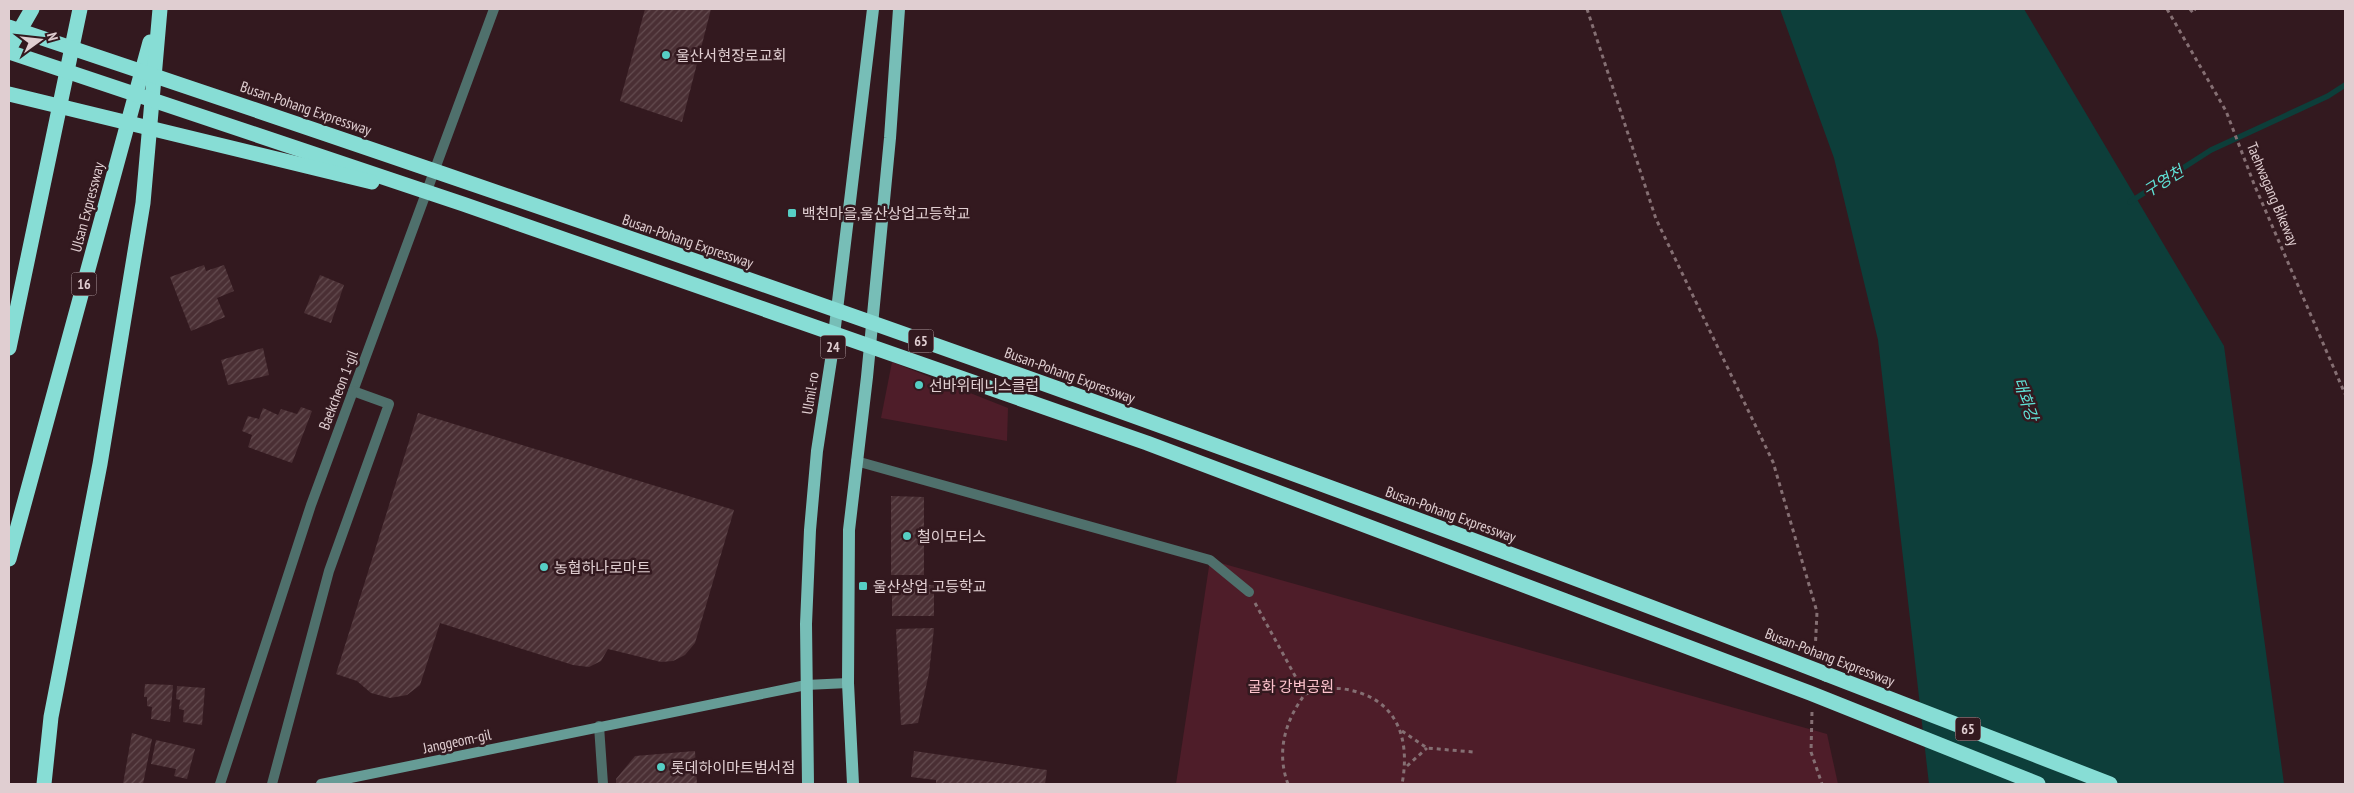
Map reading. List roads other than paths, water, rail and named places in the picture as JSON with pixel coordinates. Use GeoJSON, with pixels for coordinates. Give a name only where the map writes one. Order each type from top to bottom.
{"type":"FeatureCollection","features":[{"type":"Feature","properties":{"kind":"highway"},"geometry":{"type":"LineString","coordinates":[[9,51],[32,9]]}},
{"type":"Feature","properties":{"kind":"highway"},"geometry":{"type":"LineString","coordinates":[[9,348],[80,9]]}},
{"type":"Feature","properties":{"kind":"highway"},"geometry":{"type":"LineString","coordinates":[[44,784],[50,717],[100,464],[143,203],[160,9]]}},
{"type":"Feature","properties":{"kind":"highway","name":"Ulsan Expressway"},"geometry":{"type":"LineString","coordinates":[[9,559],[160,9]]}},
{"type":"Feature","properties":{"kind":"highway","name":"Busan-Pohang Expressway"},"geometry":{"type":"LineString","coordinates":[[9,27],[545,209],[1095,402],[1614,592],[2110,784]]}},
{"type":"Feature","properties":{"kind":"highway","name":"65"},"geometry":{"type":"LineString","coordinates":[[9,51],[463,204],[1147,443],[1801,689],[2038,784]]}},
{"type":"Feature","properties":{"kind":"highway"},"geometry":{"type":"LineString","coordinates":[[9,94],[463,204]]}},
{"type":"Feature","properties":{"kind":"main road","name":"Ulmil-ro"},"geometry":{"type":"LineString","coordinates":[[808,784],[806,685],[809,549],[814,481],[873,9]]}},
{"type":"Feature","properties":{"kind":"main road"},"geometry":{"type":"LineString","coordinates":[[853,784],[848,683],[848,530],[867,377],[889,147],[899,9]]}},
{"type":"Feature","properties":{"kind":"main road","name":"Janggeom-gil"},"geometry":{"type":"LineString","coordinates":[[321,784],[806,685],[848,683]]}},
{"type":"Feature","properties":{"kind":"street","name":"Baekcheon 1-gil"},"geometry":{"type":"LineString","coordinates":[[220,784],[311,505],[494,9]]}},
{"type":"Feature","properties":{"kind":"street"},"geometry":{"type":"LineString","coordinates":[[272,784],[329,571],[389,404],[354,391]]}},
{"type":"Feature","properties":{"kind":"street"},"geometry":{"type":"LineString","coordinates":[[856,461],[1210,560],[1249,592]]}},
{"type":"Feature","properties":{"kind":"street"},"geometry":{"type":"LineString","coordinates":[[599,726],[603,784]]}},
{"type":"Feature","properties":{"kind":"water","name":"태화강"},"geometry":{"type":"Polygon","coordinates":[[[1780,9],[2024,9],[2224,346],[2284,784],[1929,784],[1878,340],[1834,158],[1780,9]]]}},
{"type":"Feature","properties":{"kind":"waterway","name":"구영천"},"geometry":{"type":"LineString","coordinates":[[2130,202],[2211,150],[2328,96],[2345,85]]}},
{"type":"Feature","properties":{"kind":"place","name":"울산서현장로교회"},"geometry":{"type":"Point","coordinates":[666,55]}},
{"type":"Feature","properties":{"kind":"place","name":"백천마을,울산상업고등학교"},"geometry":{"type":"Point","coordinates":[792,213]}},
{"type":"Feature","properties":{"kind":"place","name":"선바위테니스클럽"},"geometry":{"type":"Point","coordinates":[919,385]}},
{"type":"Feature","properties":{"kind":"place","name":"철이모터스"},"geometry":{"type":"Point","coordinates":[907,536]}},
{"type":"Feature","properties":{"kind":"place","name":"농협하나로마트"},"geometry":{"type":"Point","coordinates":[544,567]}},
{"type":"Feature","properties":{"kind":"place","name":"울산상업 고등학교"},"geometry":{"type":"Point","coordinates":[863,586]}},
{"type":"Feature","properties":{"kind":"place","name":"롯데하이마트범서점"},"geometry":{"type":"Point","coordinates":[661,767]}},
{"type":"Feature","properties":{"kind":"park label","name":"굴화 강변공원"},"geometry":{"type":"Point","coordinates":[1291,686]}}]}
